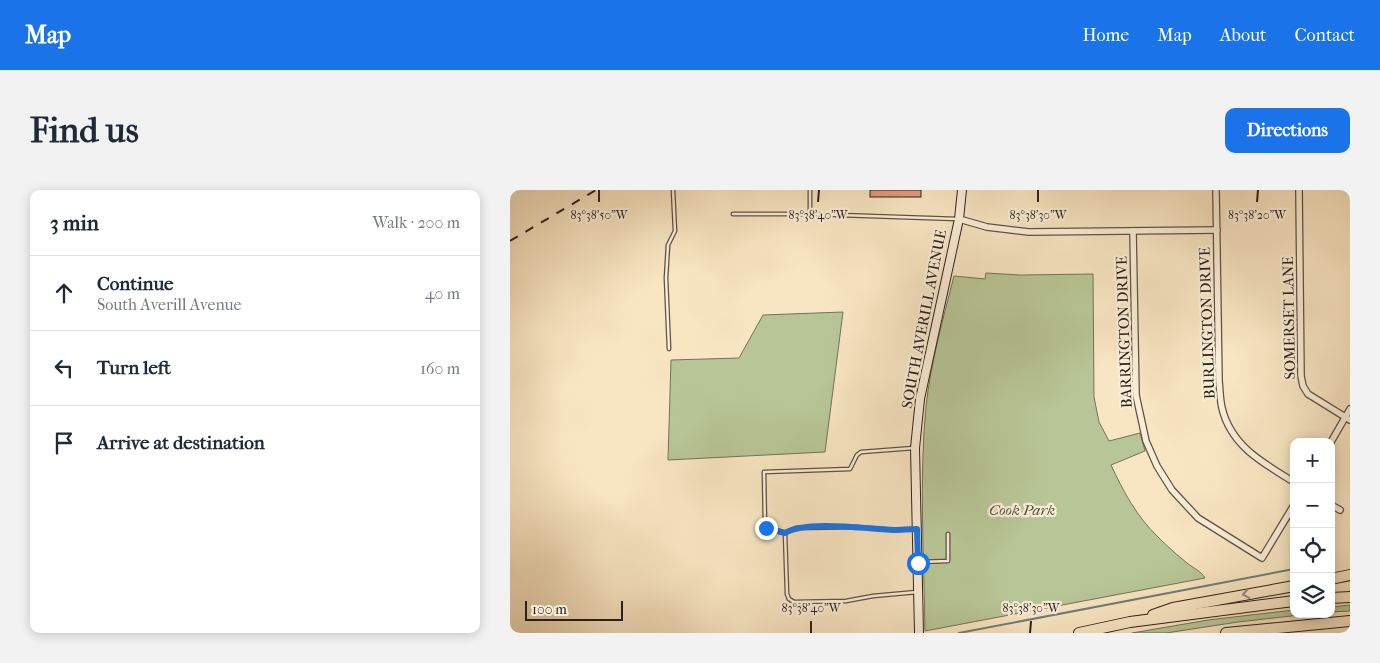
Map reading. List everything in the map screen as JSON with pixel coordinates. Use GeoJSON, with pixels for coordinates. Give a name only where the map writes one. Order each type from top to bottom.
{"type":"FeatureCollection","features":[{"type":"Feature","properties":{"kind":"highway"},"geometry":{"type":"LineString","coordinates":[[1335,578],[1350,575]]}},
{"type":"Feature","properties":{"kind":"highway"},"geometry":{"type":"LineString","coordinates":[[1130,622],[1173,608],[1290,587]]}},
{"type":"Feature","properties":{"kind":"highway"},"geometry":{"type":"LineString","coordinates":[[1335,598],[1350,597]]}},
{"type":"Feature","properties":{"kind":"highway"},"geometry":{"type":"LineString","coordinates":[[1079,633],[1130,622],[1290,602]]}},
{"type":"Feature","properties":{"kind":"highway"},"geometry":{"type":"LineString","coordinates":[[1226,633],[1350,620]]}},
{"type":"Feature","properties":{"kind":"street","name":"SOUTH AVERILL AVENUE"},"geometry":{"type":"LineString","coordinates":[[919,633],[915,448],[923,383],[958,219],[962,190]]}},
{"type":"Feature","properties":{"kind":"street","name":"BURLINGTON DRIVE"},"geometry":{"type":"LineString","coordinates":[[1216,190],[1219,381],[1222,409],[1234,436],[1252,456],[1290,480]]}},
{"type":"Feature","properties":{"kind":"street","name":"SOMERSET LANE"},"geometry":{"type":"LineString","coordinates":[[1299,190],[1301,376],[1303,386],[1308,394],[1348,418]]}},
{"type":"Feature","properties":{"kind":"street"},"geometry":{"type":"LineString","coordinates":[[958,219],[987,228],[1029,232],[1217,230]]}},
{"type":"Feature","properties":{"kind":"street","name":"BARRINGTON DRIVE"},"geometry":{"type":"LineString","coordinates":[[1133,231],[1136,395],[1146,441],[1157,466],[1172,490],[1198,518],[1262,558],[1290,512]]}},
{"type":"Feature","properties":{"kind":"street"},"geometry":{"type":"LineString","coordinates":[[1334,438],[1348,418],[1350,410]]}},
{"type":"Feature","properties":{"kind":"street"},"geometry":{"type":"LineString","coordinates":[[1335,507],[1340,510]]}},
{"type":"Feature","properties":{"kind":"lane"},"geometry":{"type":"LineString","coordinates":[[669,349],[666,278],[668,245],[675,231],[673,190]]}},
{"type":"Feature","properties":{"kind":"lane"},"geometry":{"type":"LineString","coordinates":[[810,190],[810,214]]}},
{"type":"Feature","properties":{"kind":"lane"},"geometry":{"type":"LineString","coordinates":[[733,214],[810,214],[958,219]]}},
{"type":"Feature","properties":{"kind":"lane"},"geometry":{"type":"LineString","coordinates":[[915,448],[861,452],[857,454],[850,469],[764,472],[764,525],[766,528],[785,533],[796,528],[917,529]]}},
{"type":"Feature","properties":{"kind":"lane"},"geometry":{"type":"LineString","coordinates":[[785,533],[787,594],[789,599],[794,602],[846,601],[873,596],[918,592]]}},
{"type":"Feature","properties":{"kind":"lane"},"geometry":{"type":"LineString","coordinates":[[918,562],[948,561],[948,534]]}},
{"type":"Feature","properties":{"kind":"green space","name":"Cook Park"},"geometry":{"type":"Polygon","coordinates":[[[986,273],[1020,275],[1093,274],[1094,397],[1099,422],[1109,441],[1140,433],[1145,451],[1111,465],[1143,521],[1168,547],[1199,571],[1205,578],[925,631],[922,519],[923,462],[926,406],[931,373],[954,276],[985,279],[986,273]]]}},
{"type":"Feature","properties":{"kind":"green space"},"geometry":{"type":"Polygon","coordinates":[[[843,312],[825,452],[668,460],[671,360],[739,358],[763,315],[843,312]]]}},
{"type":"Feature","properties":{"kind":"green space"},"geometry":{"type":"Polygon","coordinates":[[[1350,605],[1350,611],[1335,612],[1335,607],[1350,605]]]}},
{"type":"Feature","properties":{"kind":"green space"},"geometry":{"type":"Polygon","coordinates":[[[1290,610],[1290,616],[1166,633],[1132,633],[1208,620],[1290,610]]]}},
{"type":"Feature","properties":{"kind":"building"},"geometry":{"type":"Polygon","coordinates":[[[870,190],[921,190],[921,197],[870,197],[870,190]]]}},
{"type":"Feature","properties":{"kind":"waterway"},"geometry":{"type":"LineString","coordinates":[[959,633],[1290,570]]}},
{"type":"Feature","properties":{"kind":"railway"},"geometry":{"type":"LineString","coordinates":[[510,241],[596,190]]}},
{"type":"Feature","properties":{"kind":"route"},"geometry":{"type":"LineString","coordinates":[[766,528],[785,533],[796,528],[917,529],[918,563]]}}]}
